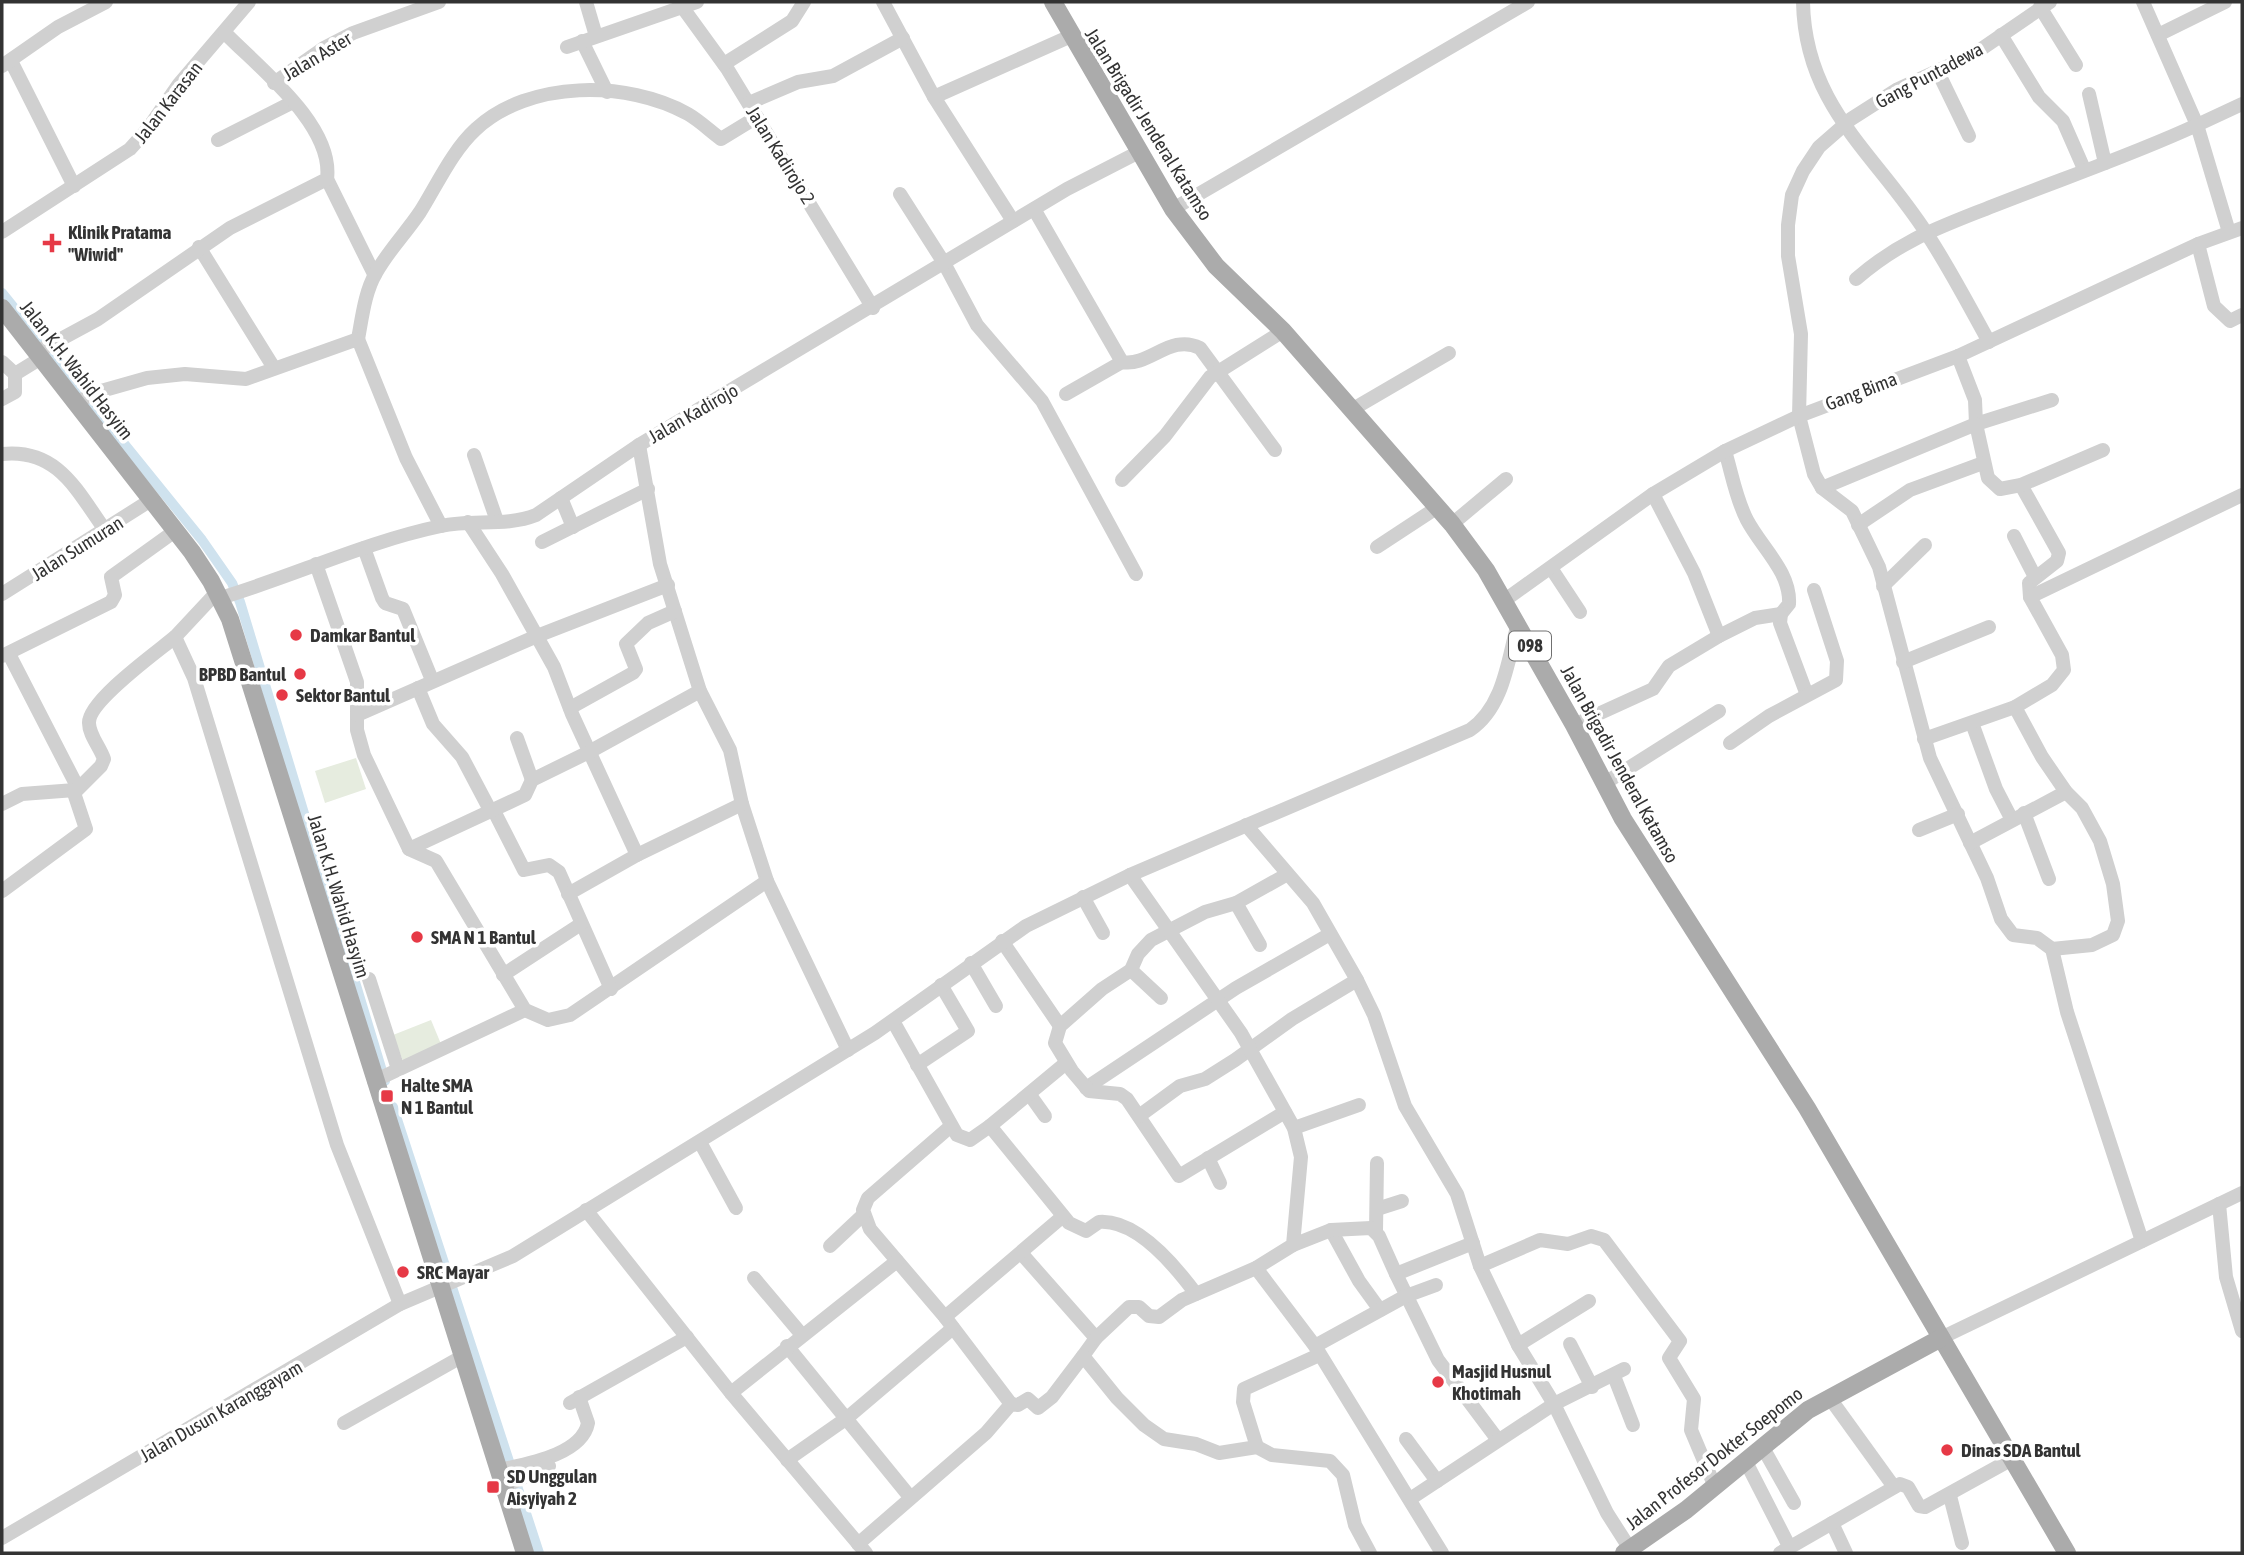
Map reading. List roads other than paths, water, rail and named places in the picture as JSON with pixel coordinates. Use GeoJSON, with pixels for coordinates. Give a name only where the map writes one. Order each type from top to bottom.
{"type":"FeatureCollection","features":[{"type":"Feature","properties":{"kind":"main road","name":"Jalan Brigadir Jenderal Katamso"},"geometry":{"type":"LineString","coordinates":[[1053,2],[1173,209],[1216,265],[1283,331],[1438,507],[1505,600],[1623,820],[1807,1108],[1941,1338]]}},
{"type":"Feature","properties":{"kind":"main road","name":"Jalan K.H. Wahid Hasyim"},"geometry":{"type":"LineString","coordinates":[[2,308],[44,350],[84,399],[151,500],[225,595],[376,1081],[445,1284],[463,1356],[514,1474],[525,1553]]}},
{"type":"Feature","properties":{"kind":"main road","name":"Jalan Profesor Dokter Soepomo"},"geometry":{"type":"LineString","coordinates":[[1626,1552],[1715,1487],[1762,1446],[1829,1397],[1941,1338]]}},
{"type":"Feature","properties":{"kind":"main road","name":"098"},"geometry":{"type":"LineString","coordinates":[[1941,1338],[2067,1553]]}},
{"type":"Feature","properties":{"kind":"street","name":"Jalan Karasan"},"geometry":{"type":"LineString","coordinates":[[2,232],[138,142],[174,90],[249,2]]}},
{"type":"Feature","properties":{"kind":"street","name":"Jalan Aster"},"geometry":{"type":"LineString","coordinates":[[274,83],[324,48],[353,33],[419,6],[439,2]]}},
{"type":"Feature","properties":{"kind":"street"},"geometry":{"type":"LineString","coordinates":[[586,2],[589,39],[607,92]]}},
{"type":"Feature","properties":{"kind":"street"},"geometry":{"type":"LineString","coordinates":[[724,64],[792,21],[799,14],[799,5],[804,2]]}},
{"type":"Feature","properties":{"kind":"street"},"geometry":{"type":"LineString","coordinates":[[883,2],[934,97],[1013,221]]}},
{"type":"Feature","properties":{"kind":"street"},"geometry":{"type":"LineString","coordinates":[[1173,209],[1528,2]]}},
{"type":"Feature","properties":{"kind":"street"},"geometry":{"type":"LineString","coordinates":[[1803,2],[1812,59],[1843,127],[1927,233],[1989,342]]}},
{"type":"Feature","properties":{"kind":"street"},"geometry":{"type":"LineString","coordinates":[[2143,2],[2197,125],[2236,230]]}},
{"type":"Feature","properties":{"kind":"street"},"geometry":{"type":"LineString","coordinates":[[2158,35],[2225,2]]}},
{"type":"Feature","properties":{"kind":"street"},"geometry":{"type":"LineString","coordinates":[[74,186],[6,63],[99,3]]}},
{"type":"Feature","properties":{"kind":"street"},"geometry":{"type":"LineString","coordinates":[[2045,4],[2076,65]]}},
{"type":"Feature","properties":{"kind":"street","name":"Gang Puntadewa"},"geometry":{"type":"LineString","coordinates":[[1822,488],[1814,474],[1799,416],[1801,334],[1788,256],[1790,203],[1798,180],[1812,156],[1843,127],[1886,96],[1974,54],[2045,4]]}},
{"type":"Feature","properties":{"kind":"street"},"geometry":{"type":"LineString","coordinates":[[567,47],[690,5]]}},
{"type":"Feature","properties":{"kind":"street","name":"Jalan Kadirojo 2"},"geometry":{"type":"LineString","coordinates":[[690,5],[873,308]]}},
{"type":"Feature","properties":{"kind":"street"},"geometry":{"type":"LineString","coordinates":[[225,33],[314,125],[326,161],[327,179],[374,274]]}},
{"type":"Feature","properties":{"kind":"street"},"geometry":{"type":"LineString","coordinates":[[2001,35],[2039,97],[2063,121],[2084,169]]}},
{"type":"Feature","properties":{"kind":"street"},"geometry":{"type":"LineString","coordinates":[[934,97],[1071,36]]}},
{"type":"Feature","properties":{"kind":"street"},"geometry":{"type":"LineString","coordinates":[[749,103],[797,82],[833,76],[903,38]]}},
{"type":"Feature","properties":{"kind":"street"},"geometry":{"type":"LineString","coordinates":[[1937,70],[1969,136]]}},
{"type":"Feature","properties":{"kind":"street"},"geometry":{"type":"LineString","coordinates":[[441,526],[406,458],[358,340],[374,274],[418,215],[461,146],[490,117],[530,98],[561,93],[607,92],[652,99],[687,113],[720,139],[757,117]]}},
{"type":"Feature","properties":{"kind":"street"},"geometry":{"type":"LineString","coordinates":[[2089,94],[2105,163]]}},
{"type":"Feature","properties":{"kind":"street"},"geometry":{"type":"LineString","coordinates":[[218,140],[293,102]]}},
{"type":"Feature","properties":{"kind":"street"},"geometry":{"type":"LineString","coordinates":[[1857,279],[1900,245],[2241,108]]}},
{"type":"Feature","properties":{"kind":"street","name":"Jalan Kadirojo"},"geometry":{"type":"LineString","coordinates":[[225,595],[364,548],[441,526],[528,519],[639,445],[873,308],[1013,221],[1139,152]]}},
{"type":"Feature","properties":{"kind":"street"},"geometry":{"type":"LineString","coordinates":[[15,374],[44,350],[116,307],[200,247],[244,220],[327,179]]}},
{"type":"Feature","properties":{"kind":"street"},"geometry":{"type":"LineString","coordinates":[[900,194],[944,262],[977,326],[1042,401],[1136,575]]}},
{"type":"Feature","properties":{"kind":"street"},"geometry":{"type":"LineString","coordinates":[[1034,209],[1122,362]]}},
{"type":"Feature","properties":{"kind":"street","name":"Gang Bima"},"geometry":{"type":"LineString","coordinates":[[1505,600],[1653,494],[1725,451],[1799,416],[1958,356],[2198,243],[2236,230]]}},
{"type":"Feature","properties":{"kind":"street"},"geometry":{"type":"LineString","coordinates":[[2198,243],[2214,306],[2238,321]]}},
{"type":"Feature","properties":{"kind":"street"},"geometry":{"type":"LineString","coordinates":[[200,247],[274,368]]}},
{"type":"Feature","properties":{"kind":"street"},"geometry":{"type":"LineString","coordinates":[[1122,480],[1165,436],[1219,369],[1283,331]]}},
{"type":"Feature","properties":{"kind":"street"},"geometry":{"type":"LineString","coordinates":[[84,399],[148,378],[193,374],[234,380],[358,340]]}},
{"type":"Feature","properties":{"kind":"street"},"geometry":{"type":"LineString","coordinates":[[1066,394],[1122,362],[1133,362],[1184,342],[1200,348],[1219,369],[1275,450]]}},
{"type":"Feature","properties":{"kind":"street"},"geometry":{"type":"LineString","coordinates":[[1353,410],[1450,352]]}},
{"type":"Feature","properties":{"kind":"street"},"geometry":{"type":"LineString","coordinates":[[1958,356],[1975,400],[1983,463],[1988,478],[1995,486],[2007,489],[2021,485],[2103,450]]}},
{"type":"Feature","properties":{"kind":"street"},"geometry":{"type":"LineString","coordinates":[[2,362],[15,374],[15,392],[2,399]]}},
{"type":"Feature","properties":{"kind":"street"},"geometry":{"type":"LineString","coordinates":[[1822,488],[1976,424],[2052,400]]}},
{"type":"Feature","properties":{"kind":"street"},"geometry":{"type":"LineString","coordinates":[[639,445],[658,554],[700,691],[730,750],[742,804],[767,881],[848,1050]]}},
{"type":"Feature","properties":{"kind":"street"},"geometry":{"type":"LineString","coordinates":[[1725,451],[1744,513],[1775,561],[1788,592],[1789,604],[1781,614],[1780,623],[1807,695]]}},
{"type":"Feature","properties":{"kind":"street"},"geometry":{"type":"LineString","coordinates":[[2,454],[34,455],[53,464],[105,530]]}},
{"type":"Feature","properties":{"kind":"street"},"geometry":{"type":"LineString","coordinates":[[474,455],[497,520]]}},
{"type":"Feature","properties":{"kind":"street"},"geometry":{"type":"LineString","coordinates":[[1858,525],[1910,490],[1983,463]]}},
{"type":"Feature","properties":{"kind":"street"},"geometry":{"type":"LineString","coordinates":[[1452,524],[1506,479]]}},
{"type":"Feature","properties":{"kind":"street"},"geometry":{"type":"LineString","coordinates":[[1924,739],[2015,707],[2052,685],[2064,670],[2062,654],[2030,597],[2028,585],[2057,561],[2059,554],[2021,485]]}},
{"type":"Feature","properties":{"kind":"street"},"geometry":{"type":"LineString","coordinates":[[1822,488],[1846,504],[1879,567],[1924,739],[2009,933],[2037,938],[2052,949],[2067,1012],[2142,1241]]}},
{"type":"Feature","properties":{"kind":"street"},"geometry":{"type":"LineString","coordinates":[[542,542],[648,489]]}},
{"type":"Feature","properties":{"kind":"street"},"geometry":{"type":"LineString","coordinates":[[1653,494],[1694,573],[1719,636]]}},
{"type":"Feature","properties":{"kind":"street"},"geometry":{"type":"LineString","coordinates":[[2030,597],[2242,495]]}},
{"type":"Feature","properties":{"kind":"street"},"geometry":{"type":"LineString","coordinates":[[561,498],[573,527]]}},
{"type":"Feature","properties":{"kind":"street","name":"Jalan Sumuran"},"geometry":{"type":"LineString","coordinates":[[2,594],[151,500]]}},
{"type":"Feature","properties":{"kind":"street"},"geometry":{"type":"LineString","coordinates":[[1377,547],[1438,507]]}},
{"type":"Feature","properties":{"kind":"street"},"geometry":{"type":"LineString","coordinates":[[468,522],[554,667],[589,752],[637,855]]}},
{"type":"Feature","properties":{"kind":"street"},"geometry":{"type":"LineString","coordinates":[[77,789],[5,655],[111,601],[115,595],[111,578],[176,531]]}},
{"type":"Feature","properties":{"kind":"street"},"geometry":{"type":"LineString","coordinates":[[2014,536],[2035,577]]}},
{"type":"Feature","properties":{"kind":"street"},"geometry":{"type":"LineString","coordinates":[[1884,586],[1925,545]]}},
{"type":"Feature","properties":{"kind":"street"},"geometry":{"type":"LineString","coordinates":[[364,548],[382,598],[385,603],[403,609],[432,680]]}},
{"type":"Feature","properties":{"kind":"street"},"geometry":{"type":"LineString","coordinates":[[316,564],[353,665],[357,682],[357,730],[364,755],[409,849],[436,861],[525,1010],[542,1019],[561,1018],[611,989],[767,881]]}},
{"type":"Feature","properties":{"kind":"street"},"geometry":{"type":"LineString","coordinates":[[1551,568],[1580,612]]}},
{"type":"Feature","properties":{"kind":"street"},"geometry":{"type":"LineString","coordinates":[[357,715],[537,636],[668,585]]}},
{"type":"Feature","properties":{"kind":"street"},"geometry":{"type":"LineString","coordinates":[[1730,743],[1769,716],[1829,685],[1837,674],[1837,661],[1814,590]]}},
{"type":"Feature","properties":{"kind":"street"},"geometry":{"type":"LineString","coordinates":[[2,891],[86,829],[87,824],[75,800],[77,789],[103,761],[90,730],[91,712],[111,690],[225,595]]}},
{"type":"Feature","properties":{"kind":"street"},"geometry":{"type":"LineString","coordinates":[[570,708],[633,673],[636,668],[626,644],[648,623],[675,611]]}},
{"type":"Feature","properties":{"kind":"street"},"geometry":{"type":"LineString","coordinates":[[1574,725],[1653,688],[1669,666],[1719,636],[1755,618],[1781,614]]}},
{"type":"Feature","properties":{"kind":"street","name":"Jalan Dusun Karanggayam"},"geometry":{"type":"LineString","coordinates":[[2,1538],[400,1304],[513,1256],[848,1050],[893,1021],[1002,941],[1129,875],[1460,736],[1478,725],[1495,702],[1518,623]]}},
{"type":"Feature","properties":{"kind":"street"},"geometry":{"type":"LineString","coordinates":[[1903,662],[1989,627]]}},
{"type":"Feature","properties":{"kind":"street"},"geometry":{"type":"LineString","coordinates":[[175,637],[194,678],[337,1145],[400,1304]]}},
{"type":"Feature","properties":{"kind":"street"},"geometry":{"type":"LineString","coordinates":[[418,688],[433,724],[462,757],[524,870],[553,866],[559,872],[611,989]]}},
{"type":"Feature","properties":{"kind":"street"},"geometry":{"type":"LineString","coordinates":[[409,849],[525,795],[532,780],[700,691]]}},
{"type":"Feature","properties":{"kind":"street"},"geometry":{"type":"LineString","coordinates":[[2015,707],[2042,757],[2066,792],[2082,808],[2100,841],[2113,884],[2118,925],[2113,935],[2104,941],[2052,949]]}},
{"type":"Feature","properties":{"kind":"street"},"geometry":{"type":"LineString","coordinates":[[1605,783],[1719,711]]}},
{"type":"Feature","properties":{"kind":"street"},"geometry":{"type":"LineString","coordinates":[[1972,723],[1996,789],[2018,817],[2049,879]]}},
{"type":"Feature","properties":{"kind":"street"},"geometry":{"type":"LineString","coordinates":[[517,738],[532,780]]}},
{"type":"Feature","properties":{"kind":"street"},"geometry":{"type":"LineString","coordinates":[[2,804],[22,794],[77,789]]}},
{"type":"Feature","properties":{"kind":"street"},"geometry":{"type":"LineString","coordinates":[[1969,843],[2066,792]]}},
{"type":"Feature","properties":{"kind":"street"},"geometry":{"type":"LineString","coordinates":[[568,894],[637,855],[742,804]]}},
{"type":"Feature","properties":{"kind":"street"},"geometry":{"type":"LineString","coordinates":[[1919,830],[1958,814]]}},
{"type":"Feature","properties":{"kind":"street"},"geometry":{"type":"LineString","coordinates":[[1246,825],[1286,875],[1313,903],[1357,980],[1374,1015],[1396,1085],[1452,1184],[1480,1266],[1518,1345],[1554,1404],[1626,1552]]}},
{"type":"Feature","properties":{"kind":"street"},"geometry":{"type":"LineString","coordinates":[[1129,875],[1250,1049],[1294,1128],[1301,1157],[1293,1245]]}},
{"type":"Feature","properties":{"kind":"street"},"geometry":{"type":"LineString","coordinates":[[1285,1112],[1179,1176],[1124,1096],[1093,1093],[1086,1088],[1066,1063],[1055,1042],[1060,1026],[1102,989],[1131,970],[1142,949],[1167,930],[1205,912],[1237,903],[1286,875]]}},
{"type":"Feature","properties":{"kind":"street"},"geometry":{"type":"LineString","coordinates":[[1083,897],[1103,933]]}},
{"type":"Feature","properties":{"kind":"street"},"geometry":{"type":"LineString","coordinates":[[1237,903],[1260,944]]}},
{"type":"Feature","properties":{"kind":"street"},"geometry":{"type":"LineString","coordinates":[[503,975],[581,924]]}},
{"type":"Feature","properties":{"kind":"street"},"geometry":{"type":"LineString","coordinates":[[1086,1088],[1217,1001],[1330,934]]}},
{"type":"Feature","properties":{"kind":"street"},"geometry":{"type":"LineString","coordinates":[[1002,941],[1060,1026]]}},
{"type":"Feature","properties":{"kind":"street"},"geometry":{"type":"LineString","coordinates":[[971,963],[996,1006]]}},
{"type":"Feature","properties":{"kind":"street"},"geometry":{"type":"LineString","coordinates":[[1131,970],[1161,998]]}},
{"type":"Feature","properties":{"kind":"street"},"geometry":{"type":"LineString","coordinates":[[369,979],[396,1070]]}},
{"type":"Feature","properties":{"kind":"street"},"geometry":{"type":"LineString","coordinates":[[1139,1116],[1180,1086],[1205,1079],[1292,1019],[1357,980]]}},
{"type":"Feature","properties":{"kind":"street"},"geometry":{"type":"LineString","coordinates":[[917,1065],[968,1031],[941,985]]}},
{"type":"Feature","properties":{"kind":"street"},"geometry":{"type":"LineString","coordinates":[[376,1081],[525,1010]]}},
{"type":"Feature","properties":{"kind":"street"},"geometry":{"type":"LineString","coordinates":[[893,1021],[951,1126],[960,1137],[970,1140],[1030,1095],[1066,1063]]}},
{"type":"Feature","properties":{"kind":"street"},"geometry":{"type":"LineString","coordinates":[[1030,1095],[1045,1116]]}},
{"type":"Feature","properties":{"kind":"street"},"geometry":{"type":"LineString","coordinates":[[1294,1128],[1359,1105]]}},
{"type":"Feature","properties":{"kind":"street"},"geometry":{"type":"LineString","coordinates":[[951,1126],[868,1198],[863,1207],[863,1216],[1011,1404],[1018,1405],[1028,1399],[1038,1408],[1043,1405],[1096,1338],[1129,1307],[1139,1307],[1149,1316],[1159,1317],[1196,1294],[1256,1269],[1293,1245],[1331,1230],[1369,1228],[1376,1231]]}},
{"type":"Feature","properties":{"kind":"street"},"geometry":{"type":"LineString","coordinates":[[990,1126],[1062,1217],[1083,1231],[1090,1230],[1099,1222],[1111,1223],[1155,1245],[1196,1294]]}},
{"type":"Feature","properties":{"kind":"street"},"geometry":{"type":"LineString","coordinates":[[700,1142],[736,1208]]}},
{"type":"Feature","properties":{"kind":"street"},"geometry":{"type":"LineString","coordinates":[[1208,1158],[1220,1183]]}},
{"type":"Feature","properties":{"kind":"street"},"geometry":{"type":"LineString","coordinates":[[1377,1163],[1376,1231],[1438,1360],[1498,1440]]}},
{"type":"Feature","properties":{"kind":"street"},"geometry":{"type":"LineString","coordinates":[[1941,1338],[2242,1193]]}},
{"type":"Feature","properties":{"kind":"street"},"geometry":{"type":"LineString","coordinates":[[1377,1209],[1402,1200]]}},
{"type":"Feature","properties":{"kind":"street"},"geometry":{"type":"LineString","coordinates":[[2219,1204],[2226,1277],[2242,1331]]}},
{"type":"Feature","properties":{"kind":"street"},"geometry":{"type":"LineString","coordinates":[[586,1210],[731,1393],[862,1548],[910,1497],[986,1433],[1011,1404]]}},
{"type":"Feature","properties":{"kind":"street"},"geometry":{"type":"LineString","coordinates":[[830,1247],[863,1216]]}},
{"type":"Feature","properties":{"kind":"street"},"geometry":{"type":"LineString","coordinates":[[787,1460],[847,1418],[1062,1217]]}},
{"type":"Feature","properties":{"kind":"street"},"geometry":{"type":"LineString","coordinates":[[1331,1230],[1359,1281],[1380,1310]]}},
{"type":"Feature","properties":{"kind":"street"},"geometry":{"type":"LineString","coordinates":[[1480,1266],[1541,1240],[1568,1244],[1598,1236],[1616,1252],[1679,1338],[1679,1345],[1669,1357],[1694,1399],[1691,1430],[1715,1487]]}},
{"type":"Feature","properties":{"kind":"street"},"geometry":{"type":"LineString","coordinates":[[1396,1274],[1473,1243]]}},
{"type":"Feature","properties":{"kind":"street"},"geometry":{"type":"LineString","coordinates":[[1021,1253],[1096,1338]]}},
{"type":"Feature","properties":{"kind":"street"},"geometry":{"type":"LineString","coordinates":[[731,1393],[897,1261]]}},
{"type":"Feature","properties":{"kind":"street"},"geometry":{"type":"LineString","coordinates":[[1256,1269],[1317,1350],[1442,1553]]}},
{"type":"Feature","properties":{"kind":"street"},"geometry":{"type":"LineString","coordinates":[[754,1278],[802,1335]]}},
{"type":"Feature","properties":{"kind":"street"},"geometry":{"type":"LineString","coordinates":[[1257,1447],[1243,1402],[1244,1389],[1317,1350],[1380,1310],[1406,1296],[1436,1285]]}},
{"type":"Feature","properties":{"kind":"street"},"geometry":{"type":"LineString","coordinates":[[1518,1345],[1589,1301]]}},
{"type":"Feature","properties":{"kind":"street"},"geometry":{"type":"LineString","coordinates":[[514,1474],[582,1437],[588,1423],[575,1400],[687,1337]]}},
{"type":"Feature","properties":{"kind":"street"},"geometry":{"type":"LineString","coordinates":[[1570,1344],[1592,1387]]}},
{"type":"Feature","properties":{"kind":"street"},"geometry":{"type":"LineString","coordinates":[[787,1346],[910,1497]]}},
{"type":"Feature","properties":{"kind":"street"},"geometry":{"type":"LineString","coordinates":[[344,1423],[463,1356]]}},
{"type":"Feature","properties":{"kind":"street"},"geometry":{"type":"LineString","coordinates":[[1083,1356],[1117,1398],[1144,1425],[1164,1439],[1196,1444],[1219,1453],[1257,1447],[1272,1455],[1325,1459],[1335,1464],[1344,1480],[1355,1525],[1370,1553]]}},
{"type":"Feature","properties":{"kind":"street"},"geometry":{"type":"LineString","coordinates":[[1410,1499],[1554,1404],[1619,1373],[1633,1425]]}},
{"type":"Feature","properties":{"kind":"street"},"geometry":{"type":"LineString","coordinates":[[1829,1397],[1894,1487]]}},
{"type":"Feature","properties":{"kind":"street"},"geometry":{"type":"LineString","coordinates":[[1406,1438],[1437,1480]]}},
{"type":"Feature","properties":{"kind":"street"},"geometry":{"type":"LineString","coordinates":[[1762,1446],[1794,1503]]}},
{"type":"Feature","properties":{"kind":"street"},"geometry":{"type":"LineString","coordinates":[[1745,1460],[1785,1551],[1901,1483],[1922,1507],[1950,1496],[2012,1459]]}},
{"type":"Feature","properties":{"kind":"street"},"geometry":{"type":"LineString","coordinates":[[514,1474],[550,1466]]}},
{"type":"Feature","properties":{"kind":"street"},"geometry":{"type":"LineString","coordinates":[[1950,1496],[1962,1543]]}},
{"type":"Feature","properties":{"kind":"street"},"geometry":{"type":"LineString","coordinates":[[1832,1523],[1846,1553]]}},
{"type":"Feature","properties":{"kind":"waterway"},"geometry":{"type":"LineString","coordinates":[[2,293],[202,540],[232,583],[385,1081]]}},
{"type":"Feature","properties":{"kind":"waterway"},"geometry":{"type":"LineString","coordinates":[[393,1107],[539,1553]]}},
{"type":"Feature","properties":{"kind":"place","name":"Klinik Pratama \"Wiwid\""},"geometry":{"type":"Point","coordinates":[52,243]}},
{"type":"Feature","properties":{"kind":"place","name":"Damkar Bantul"},"geometry":{"type":"Point","coordinates":[296,635]}},
{"type":"Feature","properties":{"kind":"place","name":"BPBD Bantul"},"geometry":{"type":"Point","coordinates":[300,674]}},
{"type":"Feature","properties":{"kind":"place","name":"Sektor Bantul"},"geometry":{"type":"Point","coordinates":[282,695]}},
{"type":"Feature","properties":{"kind":"place","name":"SMA N 1 Bantul"},"geometry":{"type":"Point","coordinates":[417,937]}},
{"type":"Feature","properties":{"kind":"place","name":"Halte SMA N 1 Bantul"},"geometry":{"type":"Point","coordinates":[387,1096]}},
{"type":"Feature","properties":{"kind":"place","name":"SRC Mayar"},"geometry":{"type":"Point","coordinates":[403,1272]}},
{"type":"Feature","properties":{"kind":"place","name":"Masjid Husnul Khotimah"},"geometry":{"type":"Point","coordinates":[1438,1382]}},
{"type":"Feature","properties":{"kind":"place","name":"Dinas SDA Bantul"},"geometry":{"type":"Point","coordinates":[1947,1450]}},
{"type":"Feature","properties":{"kind":"place","name":"SD Unggulan Aisyiyah 2"},"geometry":{"type":"Point","coordinates":[493,1487]}}]}
